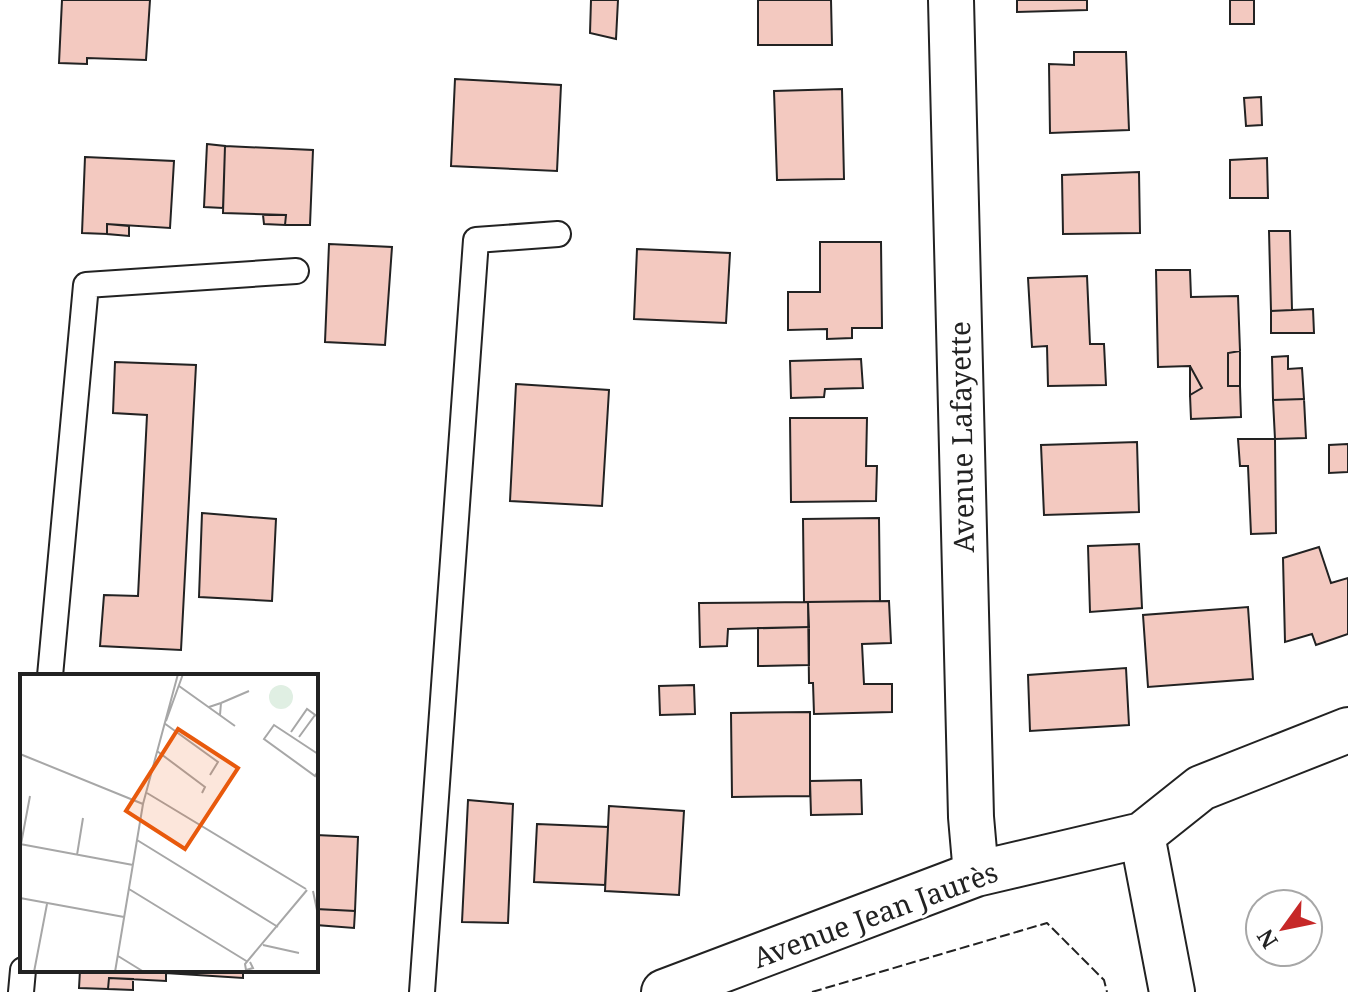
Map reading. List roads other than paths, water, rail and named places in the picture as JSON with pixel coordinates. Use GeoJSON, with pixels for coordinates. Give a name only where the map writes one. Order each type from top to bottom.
{"type":"FeatureCollection","features":[{"type":"Feature","properties":{"kind":"street","name":"Avenue Lafayette"},"geometry":{"type":"LineString","coordinates":[[951,0],[971,817],[976,874]]}},
{"type":"Feature","properties":{"kind":"street","name":"Avenue Jean Jaurès"},"geometry":{"type":"LineString","coordinates":[[664,992],[976,874],[1142,835],[1201,788],[1348,730]]}},
{"type":"Feature","properties":{"kind":"street"},"geometry":{"type":"LineString","coordinates":[[1142,835],[1172,992]]}},
{"type":"Feature","properties":{"kind":"lane"},"geometry":{"type":"LineString","coordinates":[[422,992],[476,240],[558,234]]}},
{"type":"Feature","properties":{"kind":"lane"},"geometry":{"type":"LineString","coordinates":[[50,674],[86,285],[296,271]]}},
{"type":"Feature","properties":{"kind":"lane"},"geometry":{"type":"LineString","coordinates":[[21,992],[23,972]]}}]}
